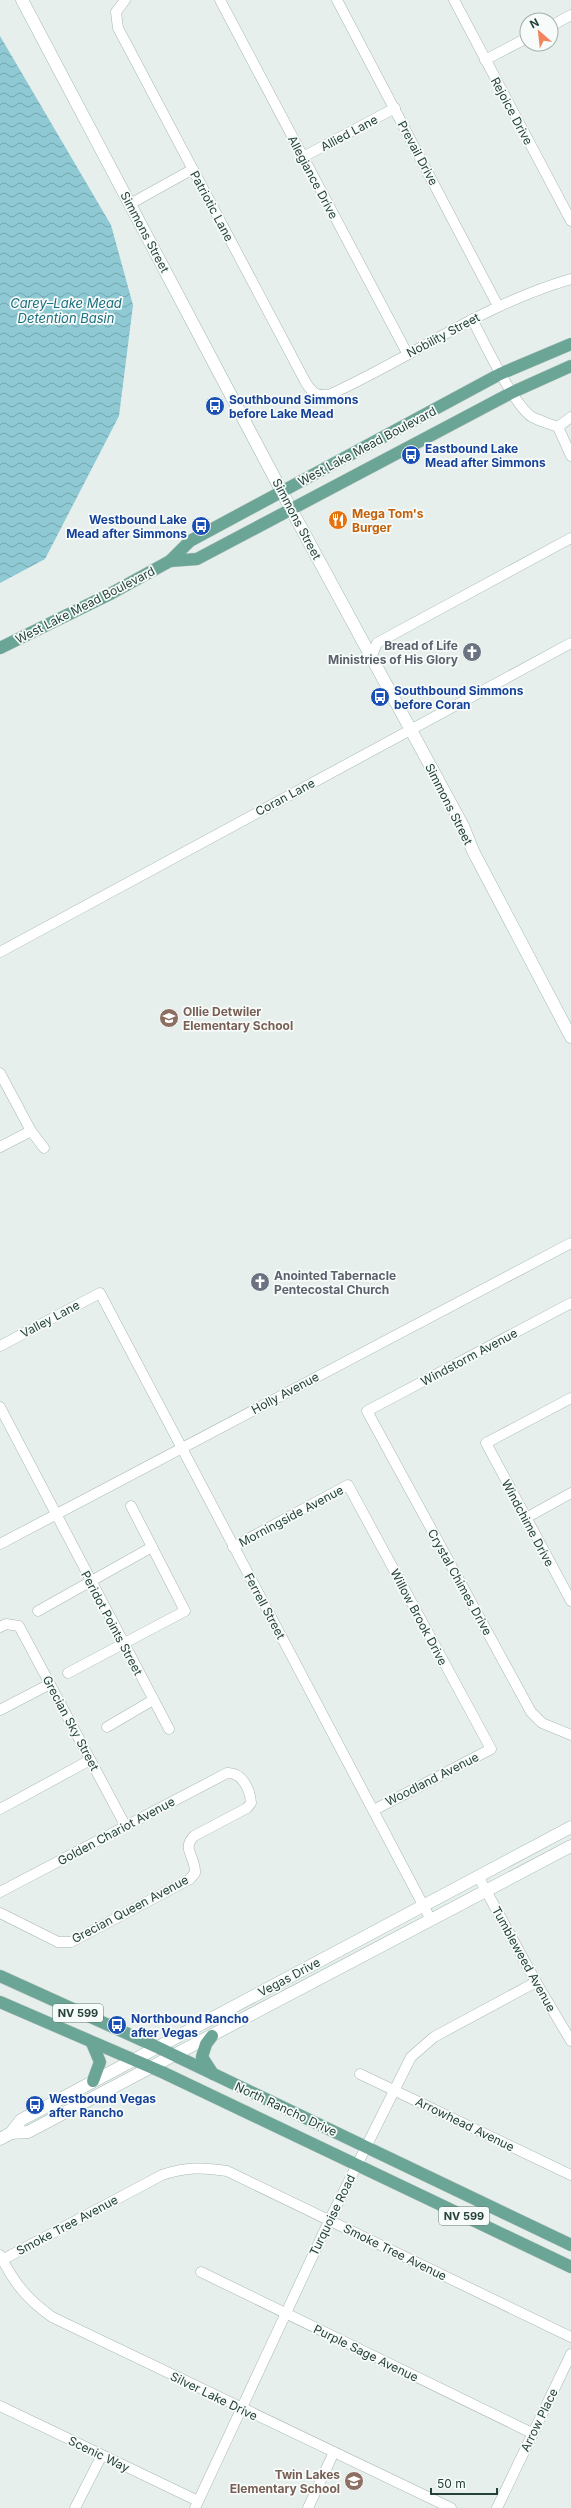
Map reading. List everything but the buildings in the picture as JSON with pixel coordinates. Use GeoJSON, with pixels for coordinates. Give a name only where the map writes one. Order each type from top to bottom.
{"type":"FeatureCollection","features":[{"type":"Feature","properties":{"kind":"main road","name":"Simmons Street"},"geometry":{"type":"LineString","coordinates":[[22,0],[291,509],[463,826],[473,851],[571,1037]]}},
{"type":"Feature","properties":{"kind":"main road","name":"West Lake Mead Boulevard"},"geometry":{"type":"LineString","coordinates":[[0,648],[110,594],[170,561],[190,541],[500,374],[571,344]]}},
{"type":"Feature","properties":{"kind":"main road","name":"West Lake Mead Boulevard"},"geometry":{"type":"LineString","coordinates":[[170,561],[197,559],[513,392],[571,366]]}},
{"type":"Feature","properties":{"kind":"main road"},"geometry":{"type":"LineString","coordinates":[[425,414],[435,433]]}},
{"type":"Feature","properties":{"kind":"main road","name":"Vegas Drive"},"geometry":{"type":"LineString","coordinates":[[0,2139],[11,2133],[21,2120],[423,1905],[570,1829]]}},
{"type":"Feature","properties":{"kind":"main road","name":"Vegas Drive"},"geometry":{"type":"LineString","coordinates":[[11,2133],[28,2132],[571,1846]]}},
{"type":"Feature","properties":{"kind":"main road","name":"North Rancho Drive"},"geometry":{"type":"LineString","coordinates":[[0,1976],[175,2055],[571,2245]]}},
{"type":"Feature","properties":{"kind":"main road","name":"North Rancho Drive"},"geometry":{"type":"LineString","coordinates":[[0,2002],[134,2060],[571,2267]]}},
{"type":"Feature","properties":{"kind":"main road"},"geometry":{"type":"LineString","coordinates":[[212,2036],[206,2044],[202,2057],[213,2074]]}},
{"type":"Feature","properties":{"kind":"main road"},"geometry":{"type":"LineString","coordinates":[[92,2043],[100,2062],[93,2081]]}},
{"type":"Feature","properties":{"kind":"street","name":"Patriotic Lane"},"geometry":{"type":"LineString","coordinates":[[125,0],[116,12],[118,28],[306,383],[318,396]]}},
{"type":"Feature","properties":{"kind":"street","name":"Allegiance Drive"},"geometry":{"type":"LineString","coordinates":[[220,0],[407,354]]}},
{"type":"Feature","properties":{"kind":"street","name":"Prevail Drive"},"geometry":{"type":"LineString","coordinates":[[337,0],[498,306]]}},
{"type":"Feature","properties":{"kind":"street","name":"Rejoice Drive"},"geometry":{"type":"LineString","coordinates":[[454,0],[571,221]]}},
{"type":"Feature","properties":{"kind":"street"},"geometry":{"type":"LineString","coordinates":[[559,22],[571,15]]}},
{"type":"Feature","properties":{"kind":"street"},"geometry":{"type":"LineString","coordinates":[[486,60],[519,42]]}},
{"type":"Feature","properties":{"kind":"street","name":"Allied Lane"},"geometry":{"type":"LineString","coordinates":[[303,157],[394,108]]}},
{"type":"Feature","properties":{"kind":"street"},"geometry":{"type":"LineString","coordinates":[[130,204],[193,169]]}},
{"type":"Feature","properties":{"kind":"street","name":"Nobility Street"},"geometry":{"type":"LineString","coordinates":[[318,396],[335,392],[498,306],[534,291],[571,279]]}},
{"type":"Feature","properties":{"kind":"street"},"geometry":{"type":"LineString","coordinates":[[472,319],[500,374],[513,392],[531,416],[558,427],[571,456]]}},
{"type":"Feature","properties":{"kind":"street"},"geometry":{"type":"LineString","coordinates":[[558,427],[571,417]]}},
{"type":"Feature","properties":{"kind":"street"},"geometry":{"type":"LineString","coordinates":[[371,658],[379,642],[571,538]]}},
{"type":"Feature","properties":{"kind":"street","name":"Coran Lane"},"geometry":{"type":"LineString","coordinates":[[0,952],[571,643]]}},
{"type":"Feature","properties":{"kind":"street"},"geometry":{"type":"LineString","coordinates":[[0,1073],[30,1131],[44,1148]]}},
{"type":"Feature","properties":{"kind":"street"},"geometry":{"type":"LineString","coordinates":[[0,1147],[30,1131]]}},
{"type":"Feature","properties":{"kind":"street","name":"Holly Avenue"},"geometry":{"type":"LineString","coordinates":[[0,1544],[571,1244]]}},
{"type":"Feature","properties":{"kind":"street","name":"Ferrell Street"},"geometry":{"type":"LineString","coordinates":[[100,1293],[431,1920]]}},
{"type":"Feature","properties":{"kind":"street","name":"Valley Lane"},"geometry":{"type":"LineString","coordinates":[[0,1346],[100,1293]]}},
{"type":"Feature","properties":{"kind":"street","name":"Windstorm Avenue"},"geometry":{"type":"LineString","coordinates":[[367,1411],[571,1303]]}},
{"type":"Feature","properties":{"kind":"street","name":"Windchime Drive"},"geometry":{"type":"LineString","coordinates":[[569,1595],[486,1443],[571,1398]]}},
{"type":"Feature","properties":{"kind":"street","name":"Peridot Points Street"},"geometry":{"type":"LineString","coordinates":[[0,1407],[55,1516],[169,1729]]}},
{"type":"Feature","properties":{"kind":"street","name":"Crystal Chimes Drive"},"geometry":{"type":"LineString","coordinates":[[367,1411],[531,1712],[542,1723],[571,1735]]}},
{"type":"Feature","properties":{"kind":"street","name":"Morningside Avenue"},"geometry":{"type":"LineString","coordinates":[[233,1547],[348,1485]]}},
{"type":"Feature","properties":{"kind":"street","name":"Willow Brook Drive"},"geometry":{"type":"LineString","coordinates":[[348,1485],[491,1749]]}},
{"type":"Feature","properties":{"kind":"street"},"geometry":{"type":"LineString","coordinates":[[526,1518],[571,1493]]}},
{"type":"Feature","properties":{"kind":"street"},"geometry":{"type":"LineString","coordinates":[[68,1673],[185,1611],[131,1506]]}},
{"type":"Feature","properties":{"kind":"street"},"geometry":{"type":"LineString","coordinates":[[38,1611],[152,1547]]}},
{"type":"Feature","properties":{"kind":"street","name":"Grecian Sky Street"},"geometry":{"type":"LineString","coordinates":[[0,1627],[13,1623],[20,1626],[125,1825]]}},
{"type":"Feature","properties":{"kind":"street"},"geometry":{"type":"LineString","coordinates":[[0,1710],[50,1684]]}},
{"type":"Feature","properties":{"kind":"street"},"geometry":{"type":"LineString","coordinates":[[107,1727],[153,1700]]}},
{"type":"Feature","properties":{"kind":"street","name":"Woodland Avenue"},"geometry":{"type":"LineString","coordinates":[[374,1810],[491,1749]]}},
{"type":"Feature","properties":{"kind":"street"},"geometry":{"type":"LineString","coordinates":[[0,1808],[90,1760]]}},
{"type":"Feature","properties":{"kind":"street","name":"Golden Chariot Avenue"},"geometry":{"type":"LineString","coordinates":[[0,1892],[125,1825],[227,1773],[234,1772],[240,1776],[251,1797],[252,1803],[247,1808],[194,1836],[188,1842],[187,1849],[196,1865],[195,1873]]}},
{"type":"Feature","properties":{"kind":"street","name":"Grecian Queen Avenue"},"geometry":{"type":"LineString","coordinates":[[0,1913],[64,1943],[71,1942],[190,1879],[195,1873]]}},
{"type":"Feature","properties":{"kind":"street","name":"Tumbleweed Avenue"},"geometry":{"type":"LineString","coordinates":[[478,1876],[536,1982],[571,2041]]}},
{"type":"Feature","properties":{"kind":"street","name":"Turquoise Road"},"geometry":{"type":"LineString","coordinates":[[197,2505],[284,2314],[356,2164],[411,2058],[434,2037],[536,1982]]}},
{"type":"Feature","properties":{"kind":"street","name":"Arrowhead Avenue"},"geometry":{"type":"LineString","coordinates":[[360,2074],[571,2175]]}},
{"type":"Feature","properties":{"kind":"street","name":"Smoke Tree Avenue"},"geometry":{"type":"LineString","coordinates":[[1,2258],[162,2175],[184,2168],[211,2168],[227,2171],[571,2337]]}},
{"type":"Feature","properties":{"kind":"street","name":"Silver Lake Drive"},"geometry":{"type":"LineString","coordinates":[[1,2258],[30,2301],[52,2317],[451,2508]]}},
{"type":"Feature","properties":{"kind":"street","name":"Purple Sage Avenue"},"geometry":{"type":"LineString","coordinates":[[201,2272],[284,2314],[532,2433]]}},
{"type":"Feature","properties":{"kind":"street","name":"Arrow Place"},"geometry":{"type":"LineString","coordinates":[[497,2508],[571,2354]]}},
{"type":"Feature","properties":{"kind":"street","name":"Scenic Way"},"geometry":{"type":"LineString","coordinates":[[0,2406],[102,2455],[197,2505]]}},
{"type":"Feature","properties":{"kind":"street"},"geometry":{"type":"LineString","coordinates":[[308,2508],[334,2452]]}},
{"type":"Feature","properties":{"kind":"street"},"geometry":{"type":"LineString","coordinates":[[76,2508],[102,2455]]}},
{"type":"Feature","properties":{"kind":"water","name":"Carey–Lake Mead Detention Basin"},"geometry":{"type":"Polygon","coordinates":[[[0,36],[111,225],[133,305],[119,416],[45,559],[0,583],[0,36]]]}},
{"type":"Feature","properties":{"kind":"place","name":"Southbound Simmons before Lake Mead"},"geometry":{"type":"Point","coordinates":[215,406]}},
{"type":"Feature","properties":{"kind":"place","name":"Eastbound Lake Mead after Simmons"},"geometry":{"type":"Point","coordinates":[411,455]}},
{"type":"Feature","properties":{"kind":"place","name":"Mega Tom's Burger"},"geometry":{"type":"Point","coordinates":[338,520]}},
{"type":"Feature","properties":{"kind":"place","name":"Westbound Lake Mead after Simmons"},"geometry":{"type":"Point","coordinates":[201,526]}},
{"type":"Feature","properties":{"kind":"place","name":"Bread of Life Ministries of His Glory"},"geometry":{"type":"Point","coordinates":[472,652]}},
{"type":"Feature","properties":{"kind":"place","name":"Southbound Simmons before Coran"},"geometry":{"type":"Point","coordinates":[380,697]}},
{"type":"Feature","properties":{"kind":"place","name":"Ollie Detwiler Elementary School"},"geometry":{"type":"Point","coordinates":[169,1018]}},
{"type":"Feature","properties":{"kind":"place","name":"Anointed Tabernacle Pentecostal Church"},"geometry":{"type":"Point","coordinates":[260,1282]}},
{"type":"Feature","properties":{"kind":"place","name":"Northbound Rancho after Vegas"},"geometry":{"type":"Point","coordinates":[117,2025]}},
{"type":"Feature","properties":{"kind":"place","name":"Westbound Vegas after Rancho"},"geometry":{"type":"Point","coordinates":[35,2105]}},
{"type":"Feature","properties":{"kind":"place","name":"Twin Lakes Elementary School"},"geometry":{"type":"Point","coordinates":[354,2481]}}]}
